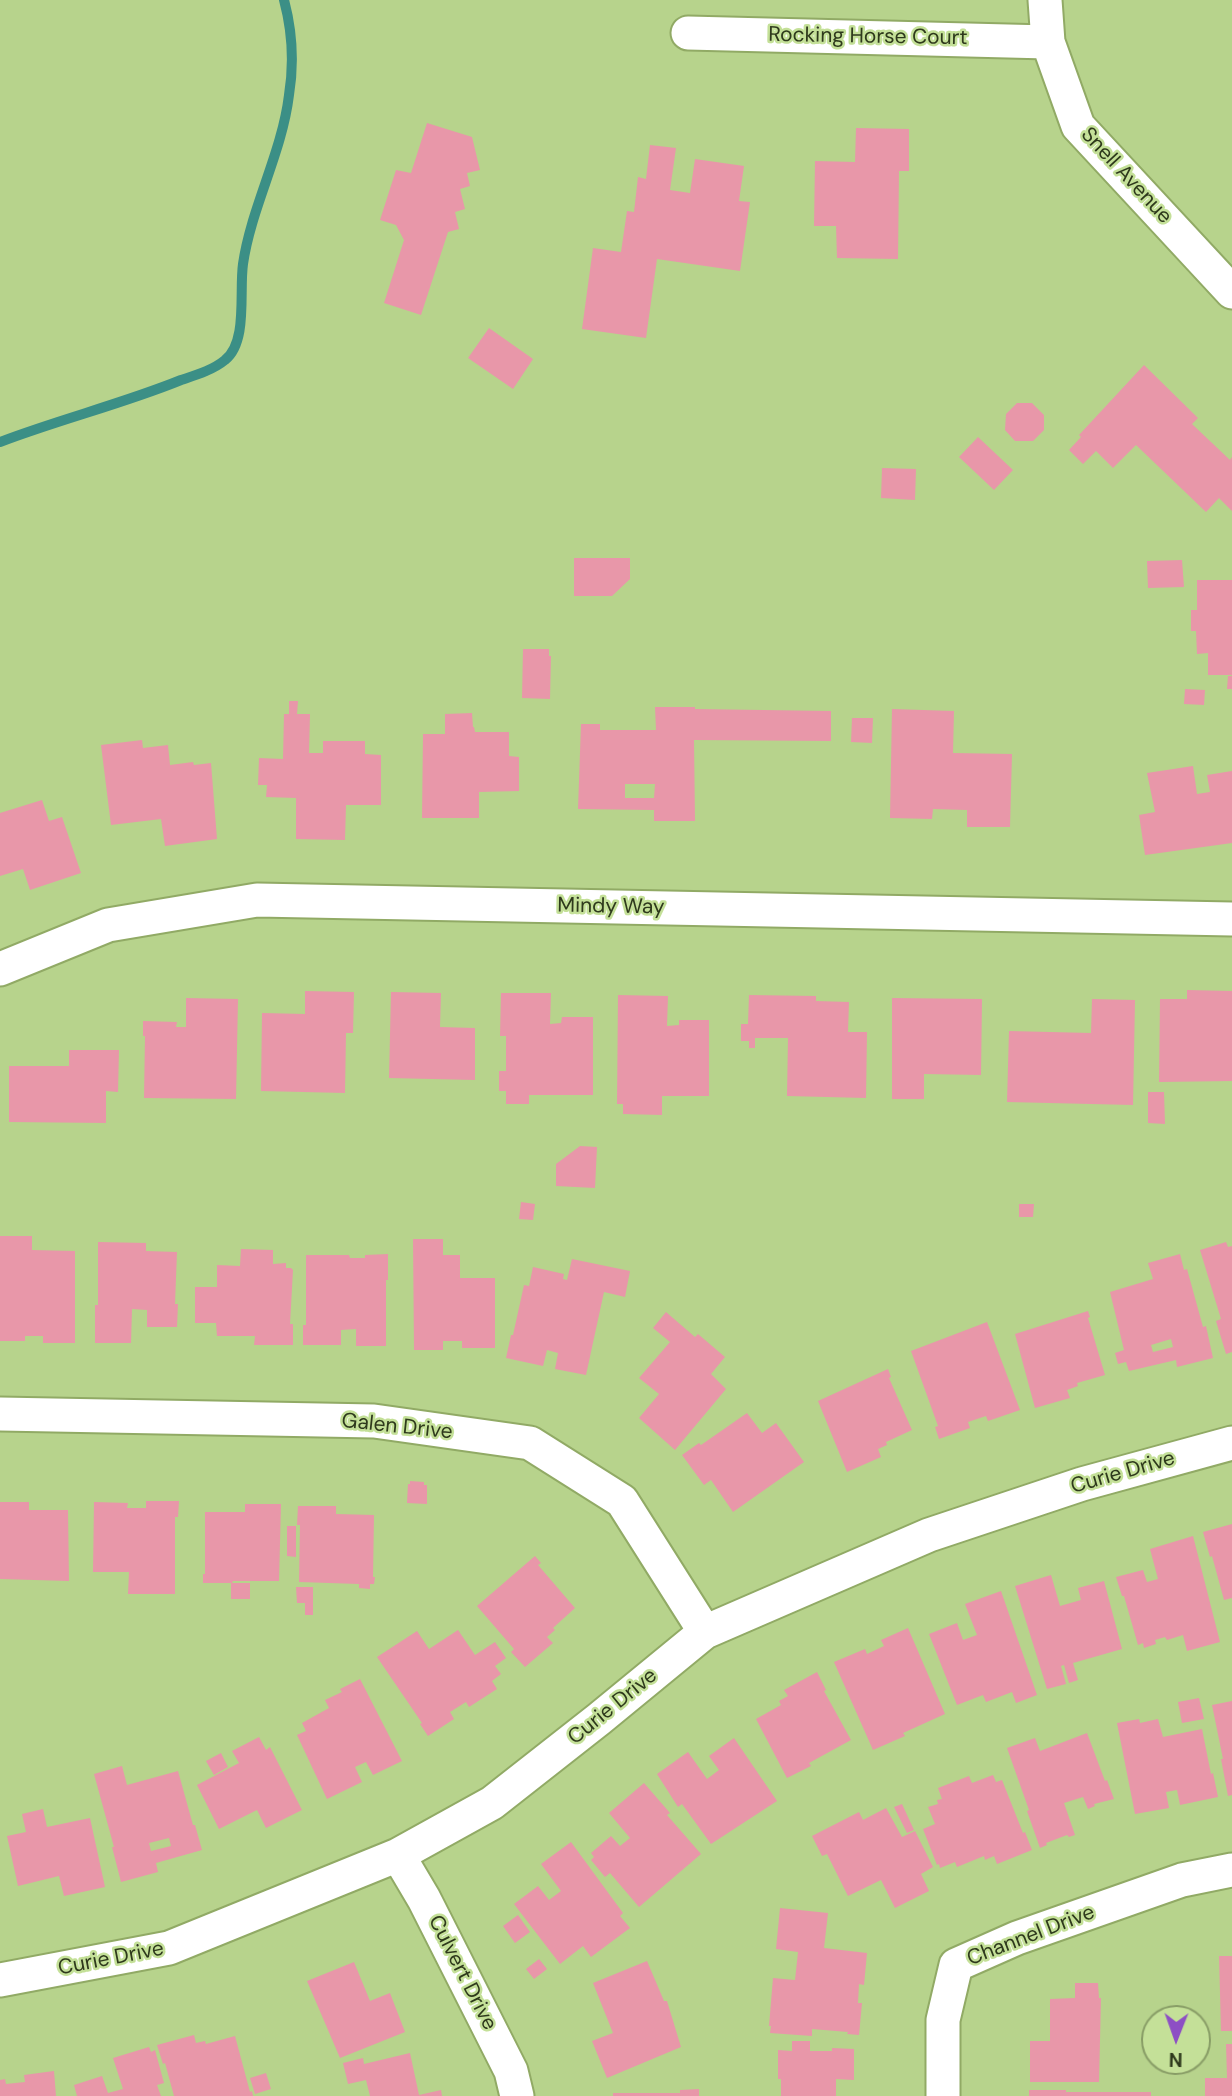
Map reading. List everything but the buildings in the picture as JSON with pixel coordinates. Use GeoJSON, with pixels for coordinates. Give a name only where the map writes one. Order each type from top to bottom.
{"type":"FeatureCollection","features":[{"type":"Feature","properties":{"kind":"street","name":"Snell Avenue"},"geometry":{"type":"LineString","coordinates":[[1045,0],[1048,42],[1078,126],[1232,292]]}},
{"type":"Feature","properties":{"kind":"street","name":"Rocking Horse Court"},"geometry":{"type":"LineString","coordinates":[[688,33],[1048,42]]}},
{"type":"Feature","properties":{"kind":"street","name":"Mindy Way"},"geometry":{"type":"LineString","coordinates":[[0,969],[108,925],[257,900],[1232,919]]}},
{"type":"Feature","properties":{"kind":"street","name":"Galen Drive"},"geometry":{"type":"LineString","coordinates":[[0,1414],[374,1421],[530,1443],[622,1501],[705,1632]]}},
{"type":"Feature","properties":{"kind":"street","name":"Curie Drive"},"geometry":{"type":"LineString","coordinates":[[0,1980],[169,1948],[398,1855],[492,1803],[600,1719],[705,1632],[929,1535],[1082,1484],[1232,1443]]}},
{"type":"Feature","properties":{"kind":"street","name":"Culvert Drive"},"geometry":{"type":"LineString","coordinates":[[398,1855],[424,1899],[511,2071],[517,2096]]}},
{"type":"Feature","properties":{"kind":"street","name":"Channel Drive"},"geometry":{"type":"LineString","coordinates":[[943,2096],[943,2020],[956,1965],[1017,1938],[1182,1880],[1232,1870]]}},
{"type":"Feature","properties":{"kind":"waterway"},"geometry":{"type":"LineString","coordinates":[[0,442],[204,372],[220,364],[232,352],[240,329],[242,275],[247,243],[280,138],[289,95],[291,47],[284,0]]}}]}
